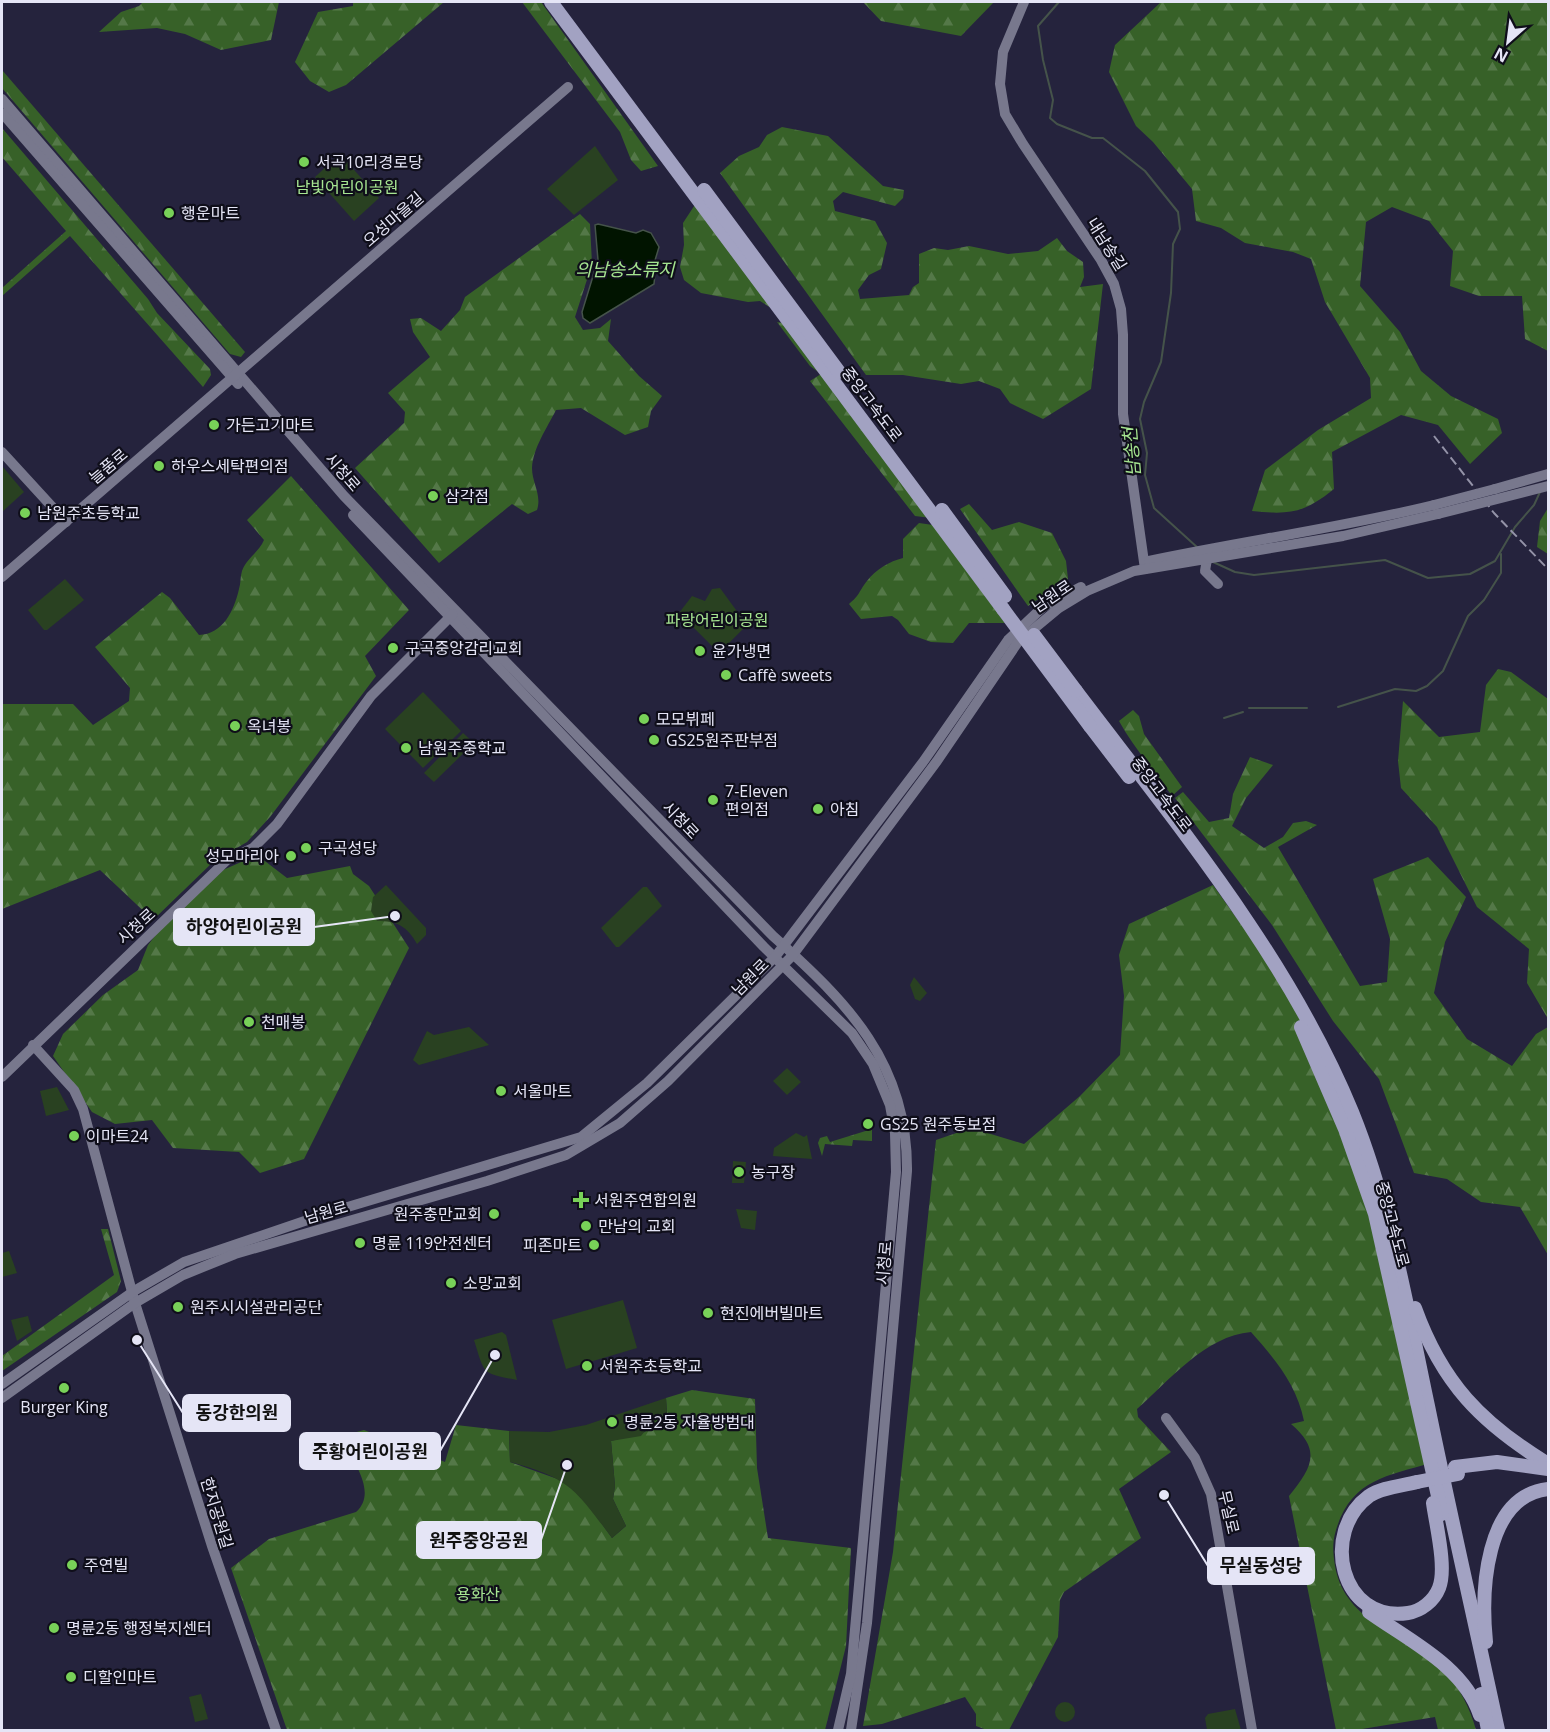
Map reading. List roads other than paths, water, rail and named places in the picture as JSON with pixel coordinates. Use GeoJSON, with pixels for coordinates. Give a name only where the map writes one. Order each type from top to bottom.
{"type":"FeatureCollection","features":[{"type":"Feature","properties":{"kind":"highway","name":"중앙고속도로"},"geometry":{"type":"LineString","coordinates":[[551,2],[1007,606],[1076,692],[1249,925],[1305,1015],[1352,1113],[1384,1208],[1498,1731]]}},
{"type":"Feature","properties":{"kind":"highway","name":"중앙고속도로"},"geometry":{"type":"LineString","coordinates":[[562,2],[1007,606],[1090,726],[1250,943],[1278,985],[1305,1036],[1345,1129],[1375,1214],[1397,1307],[1425,1447],[1456,1570],[1486,1731]]}},
{"type":"Feature","properties":{"kind":"highway"},"geometry":{"type":"LineString","coordinates":[[1395,1253],[1427,1340],[1462,1396],[1500,1432],[1548,1464]]}},
{"type":"Feature","properties":{"kind":"highway"},"geometry":{"type":"LineString","coordinates":[[1417,1479],[1370,1495],[1359,1506],[1342,1541],[1341,1556],[1352,1589],[1365,1605],[1382,1613],[1414,1612],[1429,1603],[1439,1588],[1442,1571],[1425,1447]]}},
{"type":"Feature","properties":{"kind":"highway"},"geometry":{"type":"LineString","coordinates":[[1486,1731],[1477,1707],[1465,1687],[1429,1653],[1363,1609],[1349,1592],[1341,1578],[1336,1541],[1354,1502],[1367,1490],[1375,1487],[1497,1462],[1548,1468]]}},
{"type":"Feature","properties":{"kind":"highway"},"geometry":{"type":"LineString","coordinates":[[1457,1471],[1499,1467],[1548,1475]]}},
{"type":"Feature","properties":{"kind":"highway"},"geometry":{"type":"LineString","coordinates":[[1491,1698],[1484,1604],[1495,1538],[1512,1506],[1525,1496],[1548,1489]]}},
{"type":"Feature","properties":{"kind":"street","name":"내남송길"},"geometry":{"type":"LineString","coordinates":[[1024,2],[1003,52],[1000,84],[1005,114],[1101,260],[1114,284],[1121,309],[1123,334],[1123,414],[1145,566]]}},
{"type":"Feature","properties":{"kind":"street","name":"오성마을길"},"geometry":{"type":"LineString","coordinates":[[236,377],[568,87]]}},
{"type":"Feature","properties":{"kind":"street","name":"시청로"},"geometry":{"type":"LineString","coordinates":[[2,99],[236,377]]}},
{"type":"Feature","properties":{"kind":"street","name":"시청로"},"geometry":{"type":"LineString","coordinates":[[2,113],[236,377],[452,615],[606,772],[859,1021],[880,1054],[906,1140],[907,1171],[851,1674],[838,1731]]}},
{"type":"Feature","properties":{"kind":"street","name":"늘품로"},"geometry":{"type":"LineString","coordinates":[[2,577],[236,377]]}},
{"type":"Feature","properties":{"kind":"street"},"geometry":{"type":"LineString","coordinates":[[2,452],[66,522]]}},
{"type":"Feature","properties":{"kind":"street"},"geometry":{"type":"LineString","coordinates":[[1432,511],[1495,489],[1548,474]]}},
{"type":"Feature","properties":{"kind":"street"},"geometry":{"type":"LineString","coordinates":[[1432,511],[1548,486]]}},
{"type":"Feature","properties":{"kind":"street","name":"남원로"},"geometry":{"type":"LineString","coordinates":[[1145,566],[1186,553],[1223,545],[1432,511]]}},
{"type":"Feature","properties":{"kind":"street","name":"남원로"},"geometry":{"type":"LineString","coordinates":[[2,1384],[184,1262],[331,1212],[582,1142],[620,1123],[668,1082],[793,955],[950,732],[1008,640],[1043,607],[1115,571],[1225,557],[1363,533],[1432,511]]}},
{"type":"Feature","properties":{"kind":"street"},"geometry":{"type":"LineString","coordinates":[[1208,559],[1205,571],[1218,584]]}},
{"type":"Feature","properties":{"kind":"street","name":"시청로"},"geometry":{"type":"LineString","coordinates":[[2,1077],[227,860],[253,848],[276,824],[371,696],[452,615]]}},
{"type":"Feature","properties":{"kind":"street","name":"남원로"},"geometry":{"type":"LineString","coordinates":[[2,1398],[134,1297],[183,1275],[235,1254],[487,1181],[566,1155],[647,1083],[775,957],[950,732]]}},
{"type":"Feature","properties":{"kind":"street","name":"시청로"},"geometry":{"type":"LineString","coordinates":[[606,772],[775,957],[861,1044],[894,1104]]}},
{"type":"Feature","properties":{"kind":"street"},"geometry":{"type":"LineString","coordinates":[[33,1045],[74,1089],[83,1109],[134,1297]]}},
{"type":"Feature","properties":{"kind":"street"},"geometry":{"type":"LineString","coordinates":[[331,1212],[335,1224]]}},
{"type":"Feature","properties":{"kind":"street","name":"한지공원길"},"geometry":{"type":"LineString","coordinates":[[134,1297],[214,1554],[276,1731]]}},
{"type":"Feature","properties":{"kind":"street","name":"시청로"},"geometry":{"type":"LineString","coordinates":[[851,1731],[867,1623],[881,1403]]}},
{"type":"Feature","properties":{"kind":"street","name":"무실로"},"geometry":{"type":"LineString","coordinates":[[1166,1418],[1195,1458],[1211,1494],[1252,1731]]}},
{"type":"Feature","properties":{"kind":"water","name":"의남송소류지"},"geometry":{"type":"Polygon","coordinates":[[[595,225],[636,233],[643,230],[651,233],[659,247],[653,267],[654,284],[590,323],[583,318],[582,312],[598,260],[595,225]]]}},
{"type":"Feature","properties":{"kind":"waterway","name":"남송천"},"geometry":{"type":"LineString","coordinates":[[1059,2],[1038,26],[1043,60],[1053,100],[1050,118],[1057,124],[1092,138],[1103,138],[1145,171],[1178,212],[1180,229],[1173,244],[1171,293],[1161,362],[1144,402],[1140,419],[1147,453],[1145,475],[1154,508],[1198,548]]}},
{"type":"Feature","properties":{"kind":"waterway","name":"남송천"},"geometry":{"type":"LineString","coordinates":[[1213,562],[1235,572],[1254,575],[1385,560],[1428,578],[1470,574],[1495,561],[1515,527],[1534,505],[1540,492]]}},
{"type":"Feature","properties":{"kind":"waterway"},"geometry":{"type":"LineString","coordinates":[[1338,707],[1395,689],[1416,691],[1427,686],[1443,671],[1468,616],[1484,600],[1501,573],[1501,554]]}},
{"type":"Feature","properties":{"kind":"waterway"},"geometry":{"type":"LineString","coordinates":[[1249,708],[1307,708]]}},
{"type":"Feature","properties":{"kind":"waterway"},"geometry":{"type":"LineString","coordinates":[[1224,718],[1243,712]]}},
{"type":"Feature","properties":{"kind":"railway"},"geometry":{"type":"LineString","coordinates":[[1434,436],[1494,513],[1548,569]]}},
{"type":"Feature","properties":{"kind":"place","name":"서곡10리경로당"},"geometry":{"type":"Point","coordinates":[304,162]}},
{"type":"Feature","properties":{"kind":"place","name":"행운마트"},"geometry":{"type":"Point","coordinates":[169,213]}},
{"type":"Feature","properties":{"kind":"place","name":"가든고기마트"},"geometry":{"type":"Point","coordinates":[214,425]}},
{"type":"Feature","properties":{"kind":"place","name":"하우스세탁편의점"},"geometry":{"type":"Point","coordinates":[159,466]}},
{"type":"Feature","properties":{"kind":"place","name":"삼각점"},"geometry":{"type":"Point","coordinates":[433,496]}},
{"type":"Feature","properties":{"kind":"place","name":"남원주초등학교"},"geometry":{"type":"Point","coordinates":[25,513]}},
{"type":"Feature","properties":{"kind":"place","name":"구곡중앙감리교회"},"geometry":{"type":"Point","coordinates":[393,648]}},
{"type":"Feature","properties":{"kind":"place","name":"윤가냉면"},"geometry":{"type":"Point","coordinates":[700,651]}},
{"type":"Feature","properties":{"kind":"place","name":"Caffè sweets"},"geometry":{"type":"Point","coordinates":[726,675]}},
{"type":"Feature","properties":{"kind":"place","name":"모모뷔페"},"geometry":{"type":"Point","coordinates":[644,719]}},
{"type":"Feature","properties":{"kind":"place","name":"옥녀봉"},"geometry":{"type":"Point","coordinates":[235,726]}},
{"type":"Feature","properties":{"kind":"place","name":"GS25원주판부점"},"geometry":{"type":"Point","coordinates":[654,740]}},
{"type":"Feature","properties":{"kind":"place","name":"남원주중학교"},"geometry":{"type":"Point","coordinates":[406,748]}},
{"type":"Feature","properties":{"kind":"place","name":"7-Eleven 편의점"},"geometry":{"type":"Point","coordinates":[713,800]}},
{"type":"Feature","properties":{"kind":"place","name":"아침"},"geometry":{"type":"Point","coordinates":[818,809]}},
{"type":"Feature","properties":{"kind":"place","name":"구곡성당"},"geometry":{"type":"Point","coordinates":[306,848]}},
{"type":"Feature","properties":{"kind":"place","name":"성모마리아"},"geometry":{"type":"Point","coordinates":[291,856]}},
{"type":"Feature","properties":{"kind":"place","name":"하양어린이공원"},"geometry":{"type":"Point","coordinates":[395,916]}},
{"type":"Feature","properties":{"kind":"place","name":"천매봉"},"geometry":{"type":"Point","coordinates":[249,1022]}},
{"type":"Feature","properties":{"kind":"place","name":"서울마트"},"geometry":{"type":"Point","coordinates":[501,1091]}},
{"type":"Feature","properties":{"kind":"place","name":"GS25 원주동보점"},"geometry":{"type":"Point","coordinates":[868,1124]}},
{"type":"Feature","properties":{"kind":"place","name":"이마트24"},"geometry":{"type":"Point","coordinates":[74,1136]}},
{"type":"Feature","properties":{"kind":"place","name":"농구장"},"geometry":{"type":"Point","coordinates":[739,1172]}},
{"type":"Feature","properties":{"kind":"place","name":"서원주연합의원"},"geometry":{"type":"Point","coordinates":[581,1200]}},
{"type":"Feature","properties":{"kind":"place","name":"원주충만교회"},"geometry":{"type":"Point","coordinates":[494,1214]}},
{"type":"Feature","properties":{"kind":"place","name":"만남의 교회"},"geometry":{"type":"Point","coordinates":[586,1226]}},
{"type":"Feature","properties":{"kind":"place","name":"명륜 119안전센터"},"geometry":{"type":"Point","coordinates":[360,1243]}},
{"type":"Feature","properties":{"kind":"place","name":"피존마트"},"geometry":{"type":"Point","coordinates":[594,1245]}},
{"type":"Feature","properties":{"kind":"place","name":"소망교회"},"geometry":{"type":"Point","coordinates":[451,1283]}},
{"type":"Feature","properties":{"kind":"place","name":"원주시시설관리공단"},"geometry":{"type":"Point","coordinates":[178,1307]}},
{"type":"Feature","properties":{"kind":"place","name":"현진에버빌마트"},"geometry":{"type":"Point","coordinates":[708,1313]}},
{"type":"Feature","properties":{"kind":"place","name":"동강한의원"},"geometry":{"type":"Point","coordinates":[137,1340]}},
{"type":"Feature","properties":{"kind":"place","name":"주황어린이공원"},"geometry":{"type":"Point","coordinates":[495,1355]}},
{"type":"Feature","properties":{"kind":"place","name":"서원주초등학교"},"geometry":{"type":"Point","coordinates":[587,1366]}},
{"type":"Feature","properties":{"kind":"place","name":"Burger King"},"geometry":{"type":"Point","coordinates":[64,1388]}},
{"type":"Feature","properties":{"kind":"place","name":"명륜2동 자율방범대"},"geometry":{"type":"Point","coordinates":[612,1422]}},
{"type":"Feature","properties":{"kind":"place","name":"원주중앙공원"},"geometry":{"type":"Point","coordinates":[567,1465]}},
{"type":"Feature","properties":{"kind":"place","name":"무실동성당"},"geometry":{"type":"Point","coordinates":[1164,1495]}},
{"type":"Feature","properties":{"kind":"place","name":"주연빌"},"geometry":{"type":"Point","coordinates":[72,1565]}},
{"type":"Feature","properties":{"kind":"place","name":"명륜2동 행정복지센터"},"geometry":{"type":"Point","coordinates":[54,1628]}},
{"type":"Feature","properties":{"kind":"place","name":"디할인마트"},"geometry":{"type":"Point","coordinates":[71,1677]}},
{"type":"Feature","properties":{"kind":"park label","name":"남빛어린이공원"},"geometry":{"type":"Point","coordinates":[347,187]}},
{"type":"Feature","properties":{"kind":"park label","name":"파랑어린이공원"},"geometry":{"type":"Point","coordinates":[717,620]}},
{"type":"Feature","properties":{"kind":"park label","name":"용화산"},"geometry":{"type":"Point","coordinates":[478,1594]}}]}
